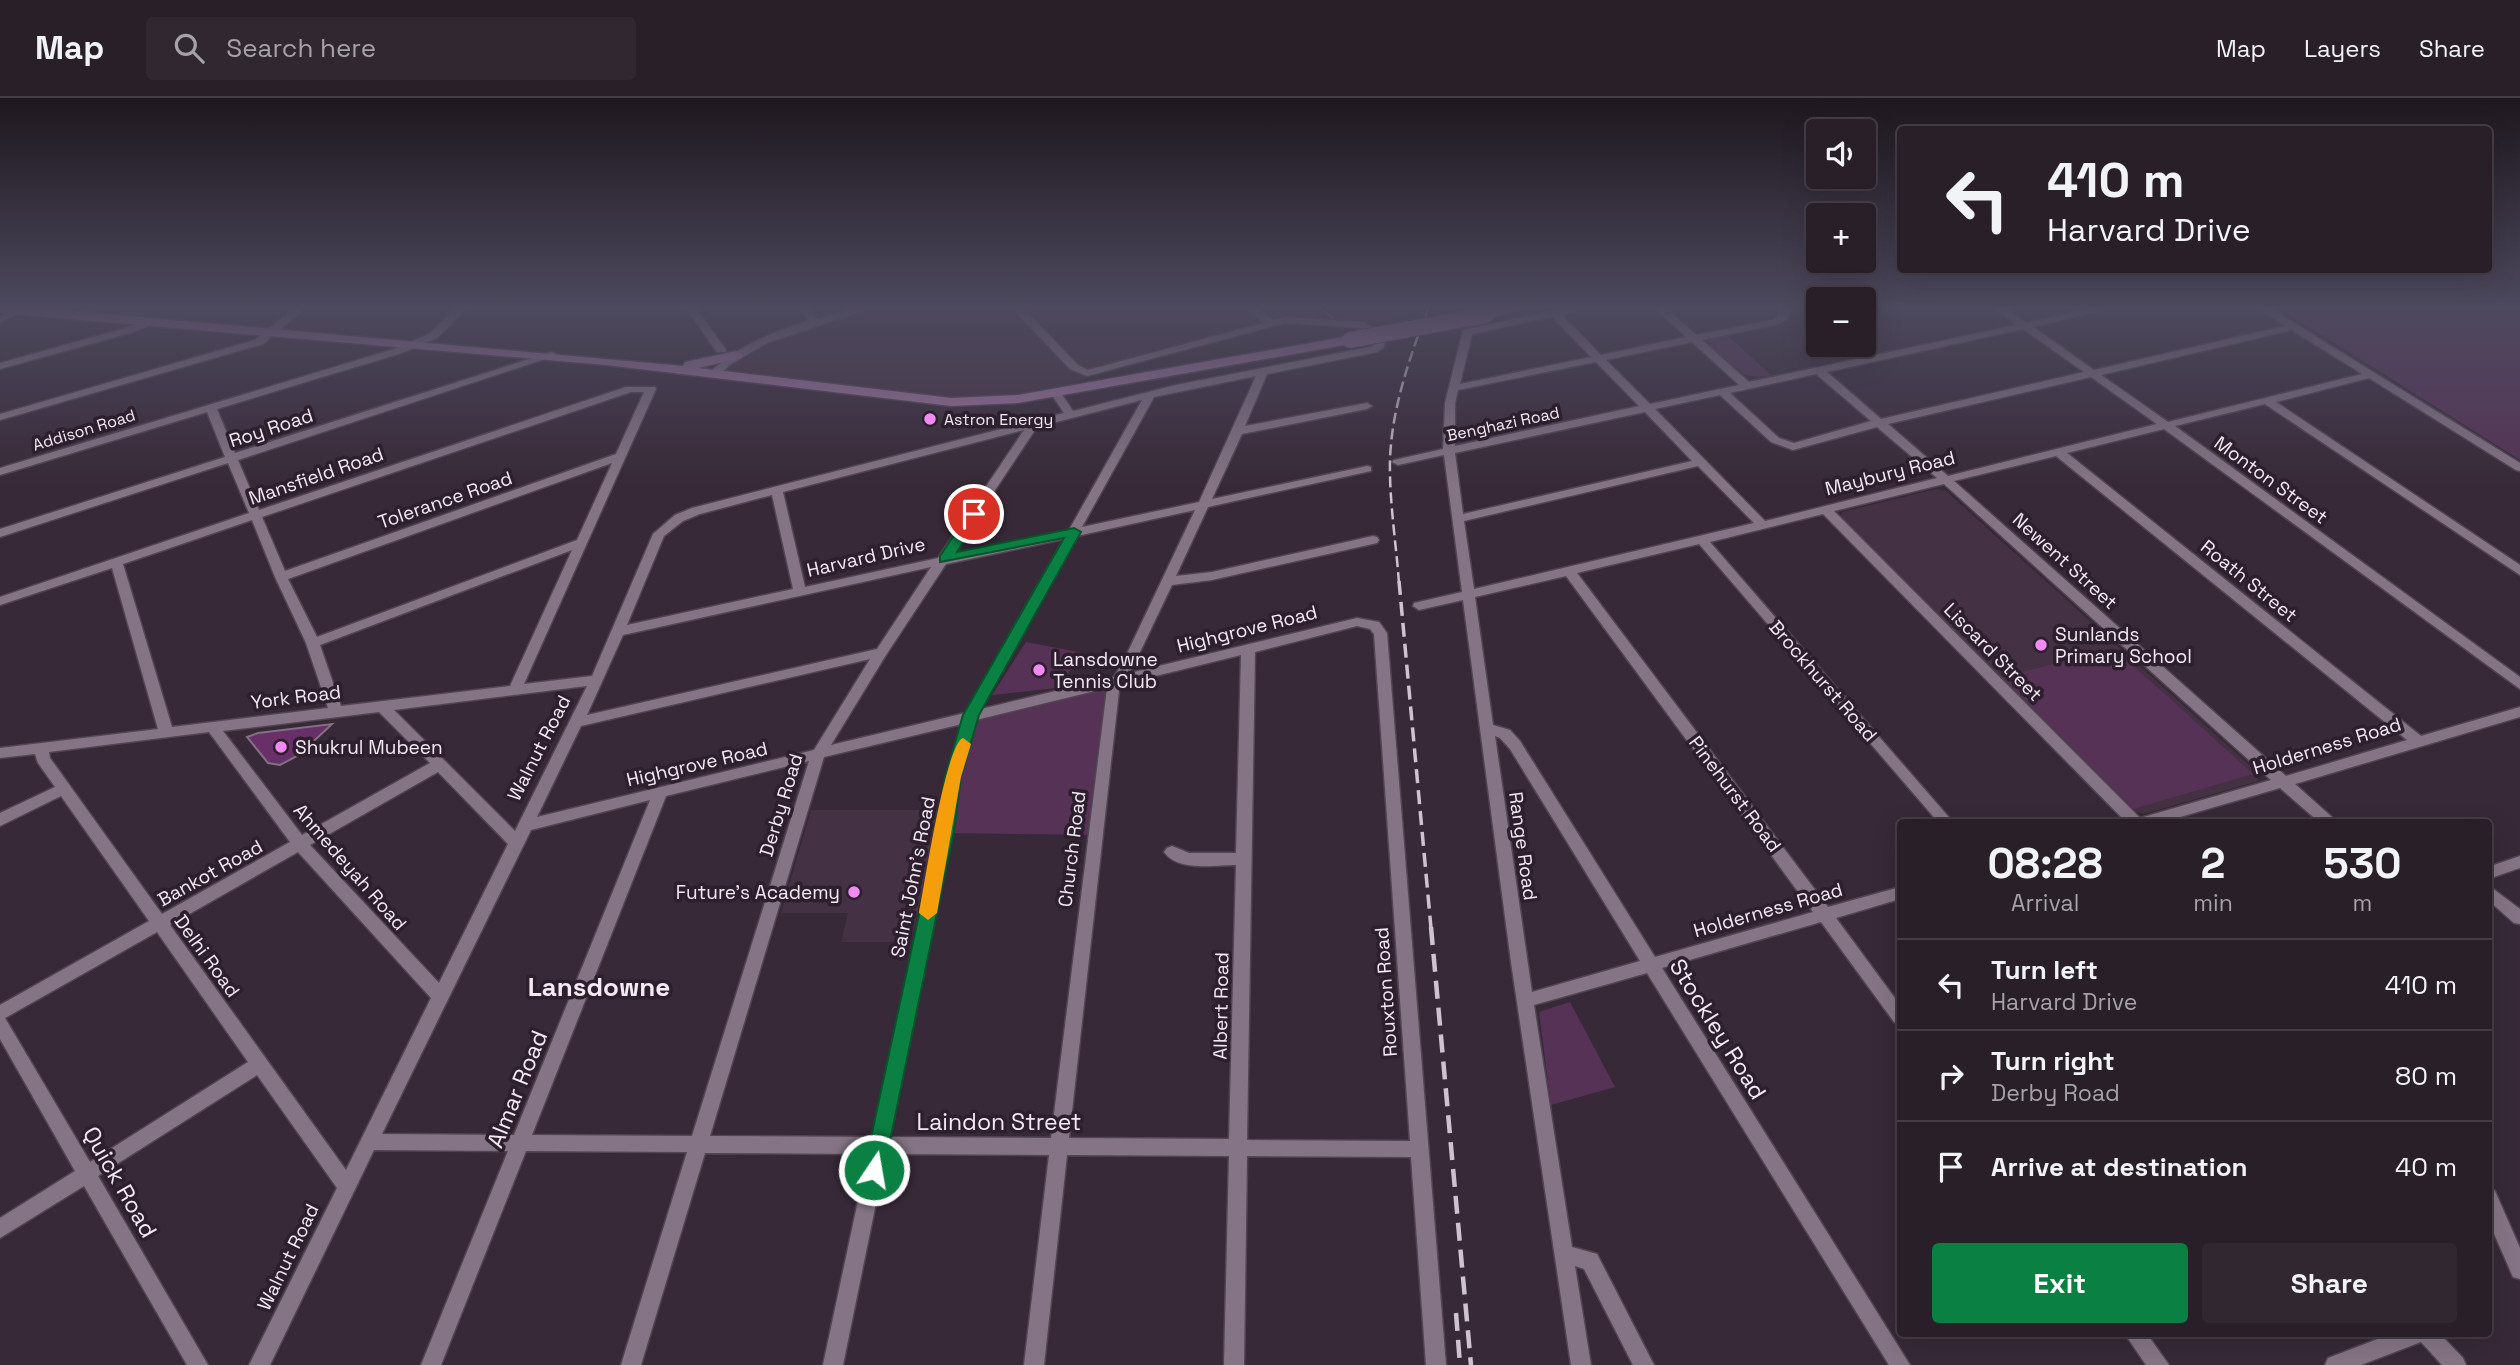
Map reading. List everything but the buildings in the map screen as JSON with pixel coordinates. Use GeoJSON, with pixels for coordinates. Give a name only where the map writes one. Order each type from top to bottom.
{"type":"FeatureCollection","features":[{"type":"Feature","properties":{"kind":"main road"},"geometry":{"type":"LineString","coordinates":[[658,367],[967,403],[1003,401],[1201,367]]}},
{"type":"Feature","properties":{"kind":"street"},"geometry":{"type":"LineString","coordinates":[[0,417],[172,367]]}},
{"type":"Feature","properties":{"kind":"street","name":"Addison Road"},"geometry":{"type":"LineString","coordinates":[[0,471],[343,367]]}},
{"type":"Feature","properties":{"kind":"street","name":"Roy Road"},"geometry":{"type":"LineString","coordinates":[[0,533],[515,367]]}},
{"type":"Feature","properties":{"kind":"street"},"geometry":{"type":"LineString","coordinates":[[713,375],[722,367]]}},
{"type":"Feature","properties":{"kind":"street"},"geometry":{"type":"LineString","coordinates":[[1077,367],[1083,373],[1106,367]]}},
{"type":"Feature","properties":{"kind":"street"},"geometry":{"type":"LineString","coordinates":[[1142,367],[1147,377]]}},
{"type":"Feature","properties":{"kind":"street","name":"Walnut Road"},"geometry":{"type":"LineString","coordinates":[[259,1365],[439,995],[597,680],[620,631],[651,549],[668,526],[696,510],[1150,395],[1279,367]]}},
{"type":"Feature","properties":{"kind":"street","name":"Range Road"},"geometry":{"type":"LineString","coordinates":[[1459,367],[1448,420],[1449,452],[1525,1001],[1581,1365]]}},
{"type":"Feature","properties":{"kind":"street"},"geometry":{"type":"LineString","coordinates":[[1454,388],[1553,367]]}},
{"type":"Feature","properties":{"kind":"street"},"geometry":{"type":"LineString","coordinates":[[1606,367],[1761,524]]}},
{"type":"Feature","properties":{"kind":"street"},"geometry":{"type":"LineString","coordinates":[[1725,367],[1746,386]]}},
{"type":"Feature","properties":{"kind":"street","name":"Benghazi Road"},"geometry":{"type":"LineString","coordinates":[[1398,462],[1837,367]]}},
{"type":"Feature","properties":{"kind":"street","name":"Monton Street"},"geometry":{"type":"LineString","coordinates":[[2084,367],[2520,684]]}},
{"type":"Feature","properties":{"kind":"street"},"geometry":{"type":"LineString","coordinates":[[1723,392],[1775,440],[1787,447],[2118,367]]}},
{"type":"Feature","properties":{"kind":"street"},"geometry":{"type":"LineString","coordinates":[[2358,367],[2520,468]]}},
{"type":"Feature","properties":{"kind":"street","name":"Church Road"},"geometry":{"type":"LineString","coordinates":[[1034,1365],[1112,691],[1131,660],[1204,505],[1263,370]]}},
{"type":"Feature","properties":{"kind":"street","name":"Newent Street"},"geometry":{"type":"LineString","coordinates":[[1819,371],[1945,479],[2325,819]]}},
{"type":"Feature","properties":{"kind":"street","name":"Maybury Road"},"geometry":{"type":"LineString","coordinates":[[1419,606],[1702,540],[2370,375]]}},
{"type":"Feature","properties":{"kind":"street","name":"Mansfield Road"},"geometry":{"type":"LineString","coordinates":[[0,601],[631,388],[651,389],[620,457]]}},
{"type":"Feature","properties":{"kind":"street"},"geometry":{"type":"LineString","coordinates":[[1055,392],[1070,415]]}},
{"type":"Feature","properties":{"kind":"street","name":"Saint John's Road"},"geometry":{"type":"LineString","coordinates":[[833,1365],[945,831],[953,777],[971,715],[1150,395]]}},
{"type":"Feature","properties":{"kind":"street"},"geometry":{"type":"LineString","coordinates":[[2266,400],[2520,571]]}},
{"type":"Feature","properties":{"kind":"street"},"geometry":{"type":"LineString","coordinates":[[1238,430],[1367,406]]}},
{"type":"Feature","properties":{"kind":"street"},"geometry":{"type":"LineString","coordinates":[[211,408],[281,577],[313,643],[336,711]]}},
{"type":"Feature","properties":{"kind":"street","name":"Derby Road"},"geometry":{"type":"LineString","coordinates":[[631,1365],[818,755],[881,652],[1033,425]]}},
{"type":"Feature","properties":{"kind":"street","name":"Roath Street"},"geometry":{"type":"LineString","coordinates":[[2057,451],[2418,741]]}},
{"type":"Feature","properties":{"kind":"street"},"geometry":{"type":"LineString","coordinates":[[515,690],[620,457]]}},
{"type":"Feature","properties":{"kind":"street","name":"Tolerance Road"},"geometry":{"type":"LineString","coordinates":[[281,577],[620,457]]}},
{"type":"Feature","properties":{"kind":"street"},"geometry":{"type":"LineString","coordinates":[[1458,519],[1701,463]]}},
{"type":"Feature","properties":{"kind":"street","name":"Harvard Drive"},"geometry":{"type":"LineString","coordinates":[[620,631],[1367,469]]}},
{"type":"Feature","properties":{"kind":"street"},"geometry":{"type":"LineString","coordinates":[[777,490],[800,592]]}},
{"type":"Feature","properties":{"kind":"street","name":"Liscard Street"},"geometry":{"type":"LineString","coordinates":[[1825,509],[2132,819]]}},
{"type":"Feature","properties":{"kind":"street"},"geometry":{"type":"LineString","coordinates":[[1168,581],[1212,576],[1373,540]]}},
{"type":"Feature","properties":{"kind":"street","name":"Brockhurst Road"},"geometry":{"type":"LineString","coordinates":[[1702,540],[1943,819]]}},
{"type":"Feature","properties":{"kind":"street"},"geometry":{"type":"LineString","coordinates":[[313,643],[582,542]]}},
{"type":"Feature","properties":{"kind":"street"},"geometry":{"type":"LineString","coordinates":[[116,562],[167,734]]}},
{"type":"Feature","properties":{"kind":"street","name":"Pinehurst Road"},"geometry":{"type":"LineString","coordinates":[[1569,571],[1897,1013]]}},
{"type":"Feature","properties":{"kind":"street","name":"Highgrove Road"},"geometry":{"type":"LineString","coordinates":[[523,826],[1248,648],[1357,622],[1368,622]]}},
{"type":"Feature","properties":{"kind":"street","name":"Rouxton Road"},"geometry":{"type":"LineString","coordinates":[[1368,622],[1380,633],[1436,1365]]}},
{"type":"Feature","properties":{"kind":"street","name":"Albert Road"},"geometry":{"type":"LineString","coordinates":[[1234,1365],[1248,648]]}},
{"type":"Feature","properties":{"kind":"street"},"geometry":{"type":"LineString","coordinates":[[576,722],[881,652]]}},
{"type":"Feature","properties":{"kind":"street","name":"York Road"},"geometry":{"type":"LineString","coordinates":[[0,753],[597,680]]}},
{"type":"Feature","properties":{"kind":"street"},"geometry":{"type":"LineString","coordinates":[[382,706],[516,842]]}},
{"type":"Feature","properties":{"kind":"street","name":"Holderness Road"},"geometry":{"type":"LineString","coordinates":[[2156,819],[2520,712]]}},
{"type":"Feature","properties":{"kind":"street","name":"Ahmedeyah Road"},"geometry":{"type":"LineString","coordinates":[[213,727],[300,845],[439,995]]}},
{"type":"Feature","properties":{"kind":"street","name":"Stockley Road"},"geometry":{"type":"LineString","coordinates":[[1487,728],[1505,734],[1515,745],[1900,1365]]}},
{"type":"Feature","properties":{"kind":"street","name":"Delhi Road"},"geometry":{"type":"LineString","coordinates":[[41,748],[43,759],[346,1186]]}},
{"type":"Feature","properties":{"kind":"street","name":"Bankot Road"},"geometry":{"type":"LineString","coordinates":[[0,1013],[438,765]]}},
{"type":"Feature","properties":{"kind":"street"},"geometry":{"type":"LineString","coordinates":[[0,820],[65,788]]}},
{"type":"Feature","properties":{"kind":"street","name":"Almar Road"},"geometry":{"type":"LineString","coordinates":[[430,1365],[661,791]]}},
{"type":"Feature","properties":{"kind":"street"},"geometry":{"type":"LineString","coordinates":[[1172,852],[1188,859],[1245,859]]}},
{"type":"Feature","properties":{"kind":"street"},"geometry":{"type":"LineString","coordinates":[[2492,872],[2520,862]]}},
{"type":"Feature","properties":{"kind":"street","name":"Holderness Road"},"geometry":{"type":"LineString","coordinates":[[1525,1001],[1897,894]]}},
{"type":"Feature","properties":{"kind":"street"},"geometry":{"type":"LineString","coordinates":[[2492,894],[2520,918]]}},
{"type":"Feature","properties":{"kind":"street","name":"Quick Road"},"geometry":{"type":"LineString","coordinates":[[0,1024],[198,1365]]}},
{"type":"Feature","properties":{"kind":"street"},"geometry":{"type":"LineString","coordinates":[[0,1228],[259,1064]]}},
{"type":"Feature","properties":{"kind":"street","name":"Laindon Street"},"geometry":{"type":"LineString","coordinates":[[368,1142],[1420,1150]]}},
{"type":"Feature","properties":{"kind":"street"},"geometry":{"type":"LineString","coordinates":[[2492,1206],[2520,1270]]}},
{"type":"Feature","properties":{"kind":"street"},"geometry":{"type":"LineString","coordinates":[[1565,1254],[1586,1258],[1594,1267],[1644,1365]]}},
{"type":"Feature","properties":{"kind":"street"},"geometry":{"type":"LineString","coordinates":[[2137,1337],[2159,1365]]}},
{"type":"Feature","properties":{"kind":"street"},"geometry":{"type":"LineString","coordinates":[[2335,1365],[2407,1337]]}},
{"type":"Feature","properties":{"kind":"street"},"geometry":{"type":"LineString","coordinates":[[2430,1337],[2456,1365]]}},
{"type":"Feature","properties":{"kind":"shaded area"},"geometry":{"type":"Polygon","coordinates":[[[725,367],[1117,367],[1099,372],[1055,392],[983,403],[713,375],[725,367]]]}},
{"type":"Feature","properties":{"kind":"shaded area"},"geometry":{"type":"Polygon","coordinates":[[[1732,367],[1762,367],[1771,375],[1750,376],[1732,367]]]}},
{"type":"Feature","properties":{"kind":"shaded area"},"geometry":{"type":"Polygon","coordinates":[[[2373,367],[2520,367],[2520,460],[2373,367]]]}},
{"type":"Feature","properties":{"kind":"shaded area","name":"Sunlands Primary School"},"geometry":{"type":"Polygon","coordinates":[[[1936,489],[1946,491],[2257,772],[2258,781],[2144,814],[2130,810],[1840,518],[1842,512],[1936,489]]]}},
{"type":"Feature","properties":{"kind":"shaded area","name":"Lansdowne Tennis Club"},"geometry":{"type":"Polygon","coordinates":[[[1026,642],[1084,653],[1056,688],[992,695],[1026,642]]]}},
{"type":"Feature","properties":{"kind":"shaded area"},"geometry":{"type":"Polygon","coordinates":[[[2115,649],[2253,774],[2133,809],[2002,677],[2115,649]]]}},
{"type":"Feature","properties":{"kind":"shaded area"},"geometry":{"type":"Polygon","coordinates":[[[1116,681],[1095,835],[941,833],[967,716],[1116,681]]]}},
{"type":"Feature","properties":{"kind":"shaded area","name":"Future's Academy"},"geometry":{"type":"Polygon","coordinates":[[[811,810],[940,810],[911,942],[841,942],[848,913],[781,913],[811,810]]]}},
{"type":"Feature","properties":{"kind":"shaded area"},"geometry":{"type":"Polygon","coordinates":[[[1570,1002],[1615,1087],[1551,1105],[1539,1012],[1570,1002]]]}},
{"type":"Feature","properties":{"kind":"railway"},"geometry":{"type":"LineString","coordinates":[[1399,583],[1390,459],[1394,420],[1408,367]]}},
{"type":"Feature","properties":{"kind":"railway"},"geometry":{"type":"LineString","coordinates":[[1399,581],[1431,928]]}},
{"type":"Feature","properties":{"kind":"railway"},"geometry":{"type":"LineString","coordinates":[[1431,927],[1471,1365]]}},
{"type":"Feature","properties":{"kind":"railway"},"geometry":{"type":"LineString","coordinates":[[1456,1313],[1460,1365]]}},
{"type":"Feature","properties":{"kind":"slow traffic"},"geometry":{"type":"LineString","coordinates":[[928,913],[953,777],[963,744]]}},
{"type":"Feature","properties":{"kind":"place","name":"Astron Energy"},"geometry":{"type":"Point","coordinates":[930,419]}},
{"type":"Feature","properties":{"kind":"place","name":"Sunlands Primary School"},"geometry":{"type":"Point","coordinates":[2041,645]}},
{"type":"Feature","properties":{"kind":"place","name":"Lansdowne Tennis Club"},"geometry":{"type":"Point","coordinates":[1039,670]}},
{"type":"Feature","properties":{"kind":"place","name":"Shukrul Mubeen"},"geometry":{"type":"Point","coordinates":[281,747]}},
{"type":"Feature","properties":{"kind":"place","name":"Future's Academy"},"geometry":{"type":"Point","coordinates":[854,892]}},
{"type":"Feature","properties":{"kind":"district","name":"Lansdowne"},"geometry":{"type":"Point","coordinates":[599,987]}},
{"type":"Feature","properties":{"kind":"route"},"geometry":{"type":"LineString","coordinates":[[874,1170],[945,831],[953,777],[971,715],[1074,532],[945,559],[974,514]]}}]}
